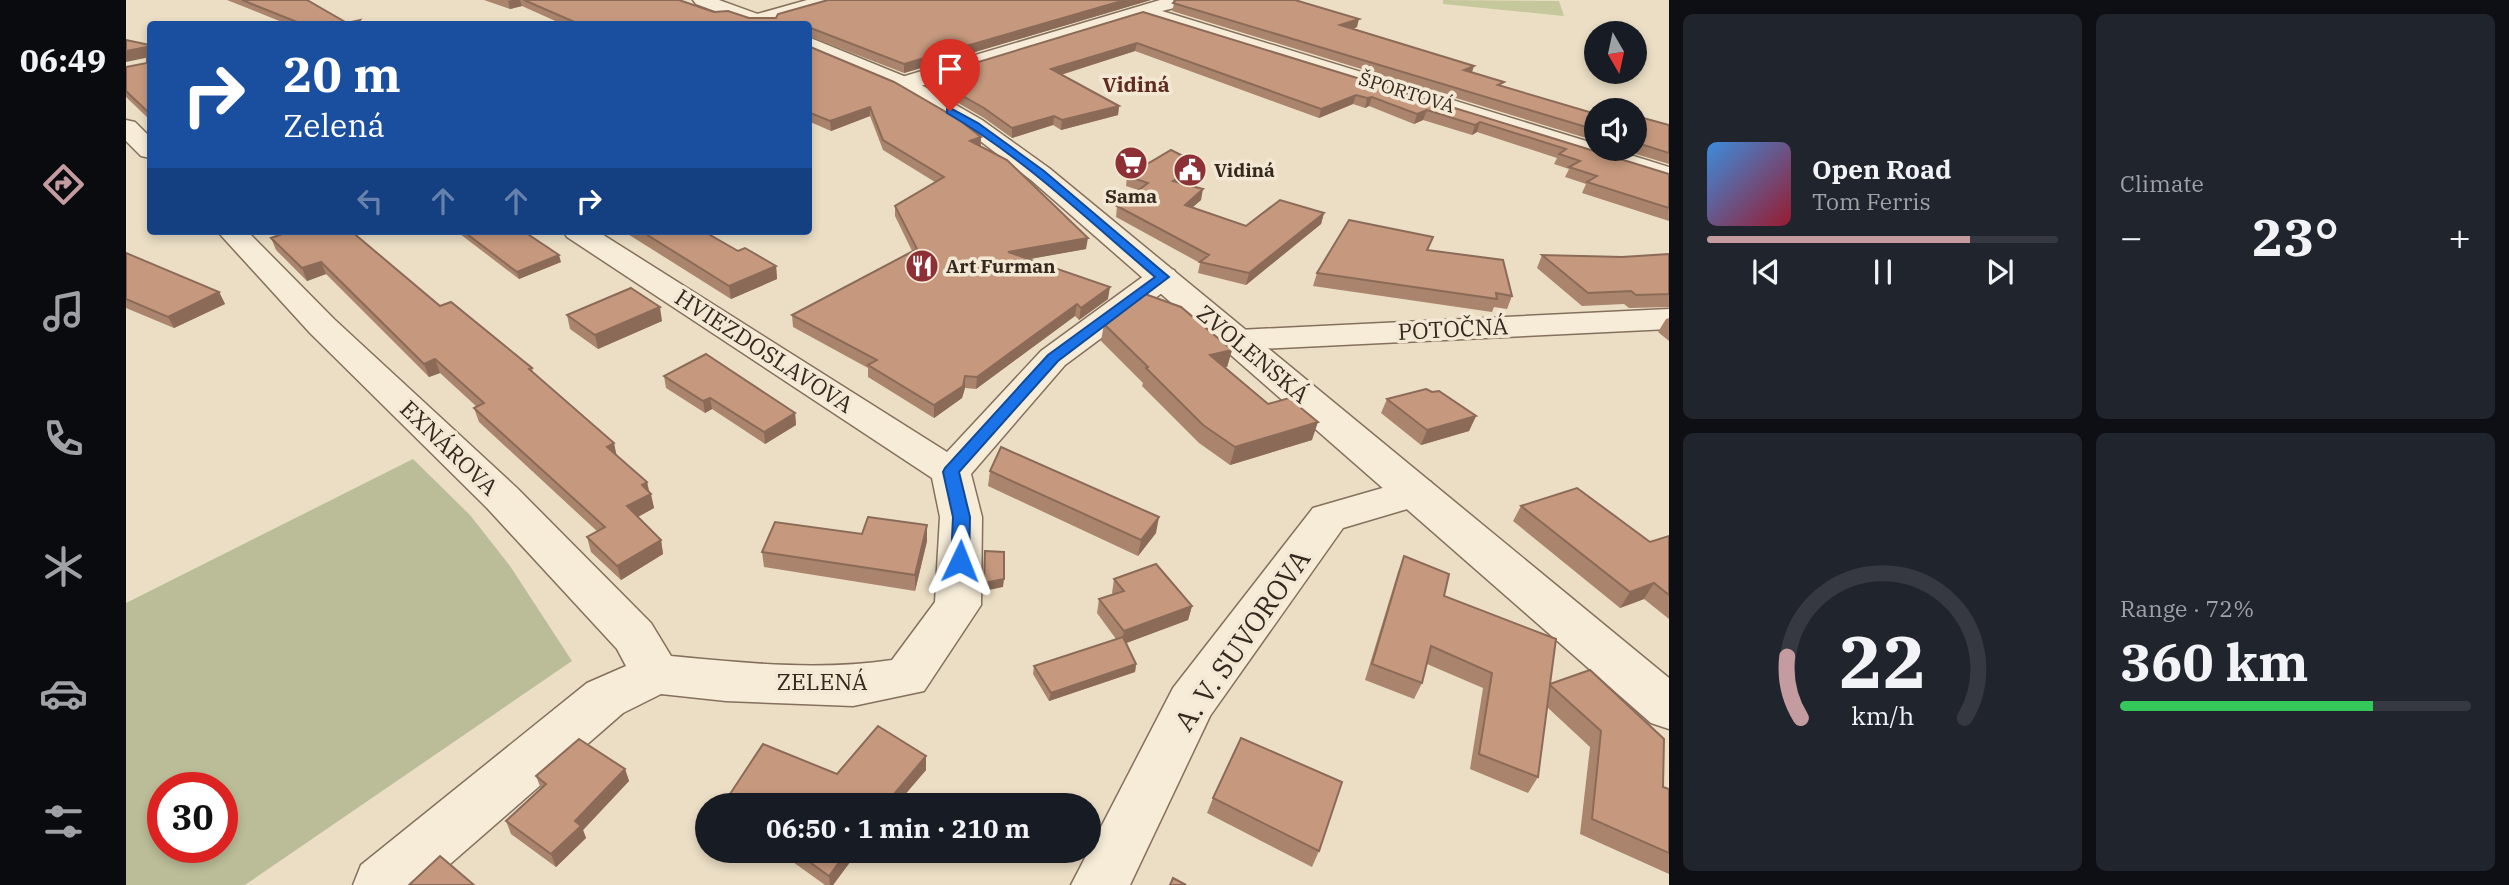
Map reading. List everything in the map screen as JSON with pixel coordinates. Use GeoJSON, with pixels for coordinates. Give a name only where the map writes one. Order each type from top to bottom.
{"type":"FeatureCollection","features":[{"type":"Feature","properties":{"kind":"street"},"geometry":{"type":"LineString","coordinates":[[702,0],[759,21]]}},
{"type":"Feature","properties":{"kind":"street"},"geometry":{"type":"LineString","coordinates":[[765,21],[827,0]]}},
{"type":"Feature","properties":{"kind":"street"},"geometry":{"type":"LineString","coordinates":[[903,85],[1179,0]]}},
{"type":"Feature","properties":{"kind":"street","name":"ŠPORTOVÁ"},"geometry":{"type":"LineString","coordinates":[[1144,12],[1669,175]]}},
{"type":"Feature","properties":{"kind":"street","name":"ZVOLENSKÁ"},"geometry":{"type":"LineString","coordinates":[[812,45],[903,85],[974,125],[1061,191],[1669,708]]}},
{"type":"Feature","properties":{"kind":"street"},"geometry":{"type":"LineString","coordinates":[[126,127],[147,148]]}},
{"type":"Feature","properties":{"kind":"street","name":"EXNÁROVA"},"geometry":{"type":"LineString","coordinates":[[235,235],[321,326],[502,498],[634,636],[656,674]]}},
{"type":"Feature","properties":{"kind":"street","name":"HVIEZDOSLAVOVA"},"geometry":{"type":"LineString","coordinates":[[584,235],[951,472]]}},
{"type":"Feature","properties":{"kind":"street"},"geometry":{"type":"LineString","coordinates":[[951,472],[1053,358],[1163,277]]}},
{"type":"Feature","properties":{"kind":"street","name":"POTOČNÁ"},"geometry":{"type":"LineString","coordinates":[[1238,340],[1669,319]]}},
{"type":"Feature","properties":{"kind":"street","name":"ZELENÁ"},"geometry":{"type":"LineString","coordinates":[[656,674],[726,681],[853,686],[907,677],[958,605],[961,517],[951,472]]}},
{"type":"Feature","properties":{"kind":"street","name":"A. V. SUVOROVA"},"geometry":{"type":"LineString","coordinates":[[1100,885],[1191,703],[1328,518],[1417,492]]}},
{"type":"Feature","properties":{"kind":"street"},"geometry":{"type":"LineString","coordinates":[[382,885],[606,698],[656,674]]}},
{"type":"Feature","properties":{"kind":"green space"},"geometry":{"type":"Polygon","coordinates":[[[1443,0],[1559,1],[1564,16],[1443,4],[1443,0]]]}},
{"type":"Feature","properties":{"kind":"green space"},"geometry":{"type":"Polygon","coordinates":[[[413,459],[470,515],[510,566],[572,661],[245,885],[126,885],[126,603],[413,459]]]}},
{"type":"Feature","properties":{"kind":"building"},"geometry":{"type":"Polygon","coordinates":[[[242,0],[307,0],[344,21],[294,21],[242,0]]]}},
{"type":"Feature","properties":{"kind":"building"},"geometry":{"type":"Polygon","coordinates":[[[524,0],[679,0],[714,12],[728,11],[749,18],[776,18],[778,14],[828,0],[1125,0],[904,64],[812,29],[812,21],[572,21],[524,0]]]}},
{"type":"Feature","properties":{"kind":"building"},"geometry":{"type":"Polygon","coordinates":[[[1176,0],[1295,0],[1359,19],[1340,25],[1474,66],[1464,70],[1504,82],[1498,85],[1584,110],[1584,126],[1173,3],[1176,0]]]}},
{"type":"Feature","properties":{"kind":"building"},"geometry":{"type":"Polygon","coordinates":[[[1143,12],[1584,148],[1584,161],[1627,161],[1669,174],[1669,208],[1587,182],[1597,176],[1569,167],[1580,161],[1559,154],[1566,149],[1480,122],[1475,125],[1427,110],[1417,114],[1372,97],[1356,95],[1321,109],[1137,43],[1051,69],[1119,106],[1062,120],[1054,116],[1012,128],[984,108],[929,77],[1143,12]]]}},
{"type":"Feature","properties":{"kind":"building"},"geometry":{"type":"Polygon","coordinates":[[[126,40],[147,44],[147,47],[126,51],[126,40]]]}},
{"type":"Feature","properties":{"kind":"building"},"geometry":{"type":"Polygon","coordinates":[[[812,48],[894,82],[958,119],[981,137],[970,141],[1007,160],[1088,238],[1008,252],[1110,287],[1081,308],[1077,304],[977,377],[965,376],[963,386],[934,405],[868,365],[877,360],[792,315],[917,249],[895,206],[944,177],[883,140],[870,107],[830,121],[812,114],[812,48]]]}},
{"type":"Feature","properties":{"kind":"building"},"geometry":{"type":"Polygon","coordinates":[[[147,63],[147,111],[126,91],[126,67],[147,63]]]}},
{"type":"Feature","properties":{"kind":"building"},"geometry":{"type":"Polygon","coordinates":[[[1647,119],[1669,125],[1669,153],[1647,146],[1647,119]]]}},
{"type":"Feature","properties":{"kind":"building"},"geometry":{"type":"Polygon","coordinates":[[[1171,150],[1199,164],[1173,181],[1203,189],[1185,205],[1246,226],[1280,200],[1324,213],[1249,273],[1200,262],[1209,255],[1117,206],[1148,183],[1127,176],[1171,150]]]}},
{"type":"Feature","properties":{"kind":"building"},"geometry":{"type":"Polygon","coordinates":[[[1349,220],[1433,237],[1427,250],[1503,260],[1512,296],[1496,293],[1497,299],[1317,273],[1349,220]]]}},
{"type":"Feature","properties":{"kind":"building"},"geometry":{"type":"Polygon","coordinates":[[[280,235],[356,235],[440,306],[451,302],[532,368],[529,369],[614,443],[607,447],[647,482],[642,485],[651,494],[627,506],[661,540],[617,566],[587,537],[605,527],[474,408],[484,403],[435,359],[424,364],[321,262],[302,268],[271,238],[280,235]]]}},
{"type":"Feature","properties":{"kind":"building"},"geometry":{"type":"Polygon","coordinates":[[[468,235],[529,235],[559,255],[517,272],[468,235]]]}},
{"type":"Feature","properties":{"kind":"building"},"geometry":{"type":"Polygon","coordinates":[[[647,235],[710,235],[738,251],[745,248],[776,266],[729,286],[647,235]]]}},
{"type":"Feature","properties":{"kind":"building"},"geometry":{"type":"Polygon","coordinates":[[[126,253],[219,292],[168,317],[126,299],[126,253]]]}},
{"type":"Feature","properties":{"kind":"building"},"geometry":{"type":"Polygon","coordinates":[[[1669,254],[1669,294],[1636,295],[1631,291],[1588,293],[1542,255],[1622,257],[1669,254]]]}},
{"type":"Feature","properties":{"kind":"building"},"geometry":{"type":"Polygon","coordinates":[[[631,288],[660,307],[595,335],[567,315],[631,288]]]}},
{"type":"Feature","properties":{"kind":"building"},"geometry":{"type":"Polygon","coordinates":[[[1145,294],[1181,307],[1232,350],[1210,355],[1268,404],[1289,398],[1318,422],[1235,447],[1203,425],[1104,324],[1145,294]]]}},
{"type":"Feature","properties":{"kind":"building"},"geometry":{"type":"Polygon","coordinates":[[[706,354],[795,413],[764,432],[710,398],[703,401],[664,376],[706,354]]]}},
{"type":"Feature","properties":{"kind":"building"},"geometry":{"type":"Polygon","coordinates":[[[1426,389],[1439,391],[1476,416],[1427,430],[1387,399],[1426,389]]]}},
{"type":"Feature","properties":{"kind":"building"},"geometry":{"type":"Polygon","coordinates":[[[1001,447],[1159,517],[1141,540],[990,471],[1001,447]]]}},
{"type":"Feature","properties":{"kind":"building"},"geometry":{"type":"Polygon","coordinates":[[[1577,488],[1650,542],[1669,536],[1669,595],[1654,583],[1630,592],[1521,506],[1577,488]]]}},
{"type":"Feature","properties":{"kind":"building"},"geometry":{"type":"Polygon","coordinates":[[[868,517],[927,525],[915,575],[762,552],[775,522],[862,534],[868,517]]]}},
{"type":"Feature","properties":{"kind":"building"},"geometry":{"type":"Polygon","coordinates":[[[985,551],[1004,552],[1004,579],[984,583],[985,551]]]}},
{"type":"Feature","properties":{"kind":"building"},"geometry":{"type":"Polygon","coordinates":[[[1404,556],[1449,574],[1444,596],[1556,639],[1550,684],[1590,670],[1664,739],[1663,787],[1669,789],[1669,853],[1592,819],[1601,731],[1550,685],[1538,777],[1479,754],[1492,673],[1431,646],[1422,683],[1372,664],[1404,556]]]}},
{"type":"Feature","properties":{"kind":"building"},"geometry":{"type":"Polygon","coordinates":[[[1156,564],[1192,606],[1124,631],[1099,599],[1124,591],[1114,579],[1156,564]]]}},
{"type":"Feature","properties":{"kind":"building"},"geometry":{"type":"Polygon","coordinates":[[[1123,637],[1136,664],[1051,693],[1034,666],[1123,637]]]}},
{"type":"Feature","properties":{"kind":"building"},"geometry":{"type":"Polygon","coordinates":[[[878,726],[926,756],[895,793],[731,793],[763,744],[837,774],[878,726]]]}},
{"type":"Feature","properties":{"kind":"building"},"geometry":{"type":"Polygon","coordinates":[[[1241,738],[1342,782],[1319,851],[1213,798],[1241,738]]]}},
{"type":"Feature","properties":{"kind":"building"},"geometry":{"type":"Polygon","coordinates":[[[579,739],[625,769],[575,821],[581,826],[551,854],[506,821],[546,784],[536,776],[579,739]]]}},
{"type":"Feature","properties":{"kind":"building"},"geometry":{"type":"Polygon","coordinates":[[[440,856],[474,885],[409,885],[440,856]]]}},
{"type":"Feature","properties":{"kind":"building"},"geometry":{"type":"Polygon","coordinates":[[[811,863],[838,863],[829,876],[811,863]]]}},
{"type":"Feature","properties":{"kind":"building"},"geometry":{"type":"Polygon","coordinates":[[[1173,878],[1186,885],[1170,885],[1173,878]]]}},
{"type":"Feature","properties":{"kind":"place","name":"Sama"},"geometry":{"type":"Point","coordinates":[1131,163]}},
{"type":"Feature","properties":{"kind":"place","name":"Vidiná"},"geometry":{"type":"Point","coordinates":[1190,170]}},
{"type":"Feature","properties":{"kind":"place","name":"Art Furman"},"geometry":{"type":"Point","coordinates":[922,266]}},
{"type":"Feature","properties":{"kind":"district","name":"Vidiná"},"geometry":{"type":"Point","coordinates":[1136,85]}},
{"type":"Feature","properties":{"kind":"route"},"geometry":{"type":"LineString","coordinates":[[950,111],[974,125],[1040,174],[1163,277],[1053,358],[1006,407],[951,472],[961,517],[960,561]]}}]}
